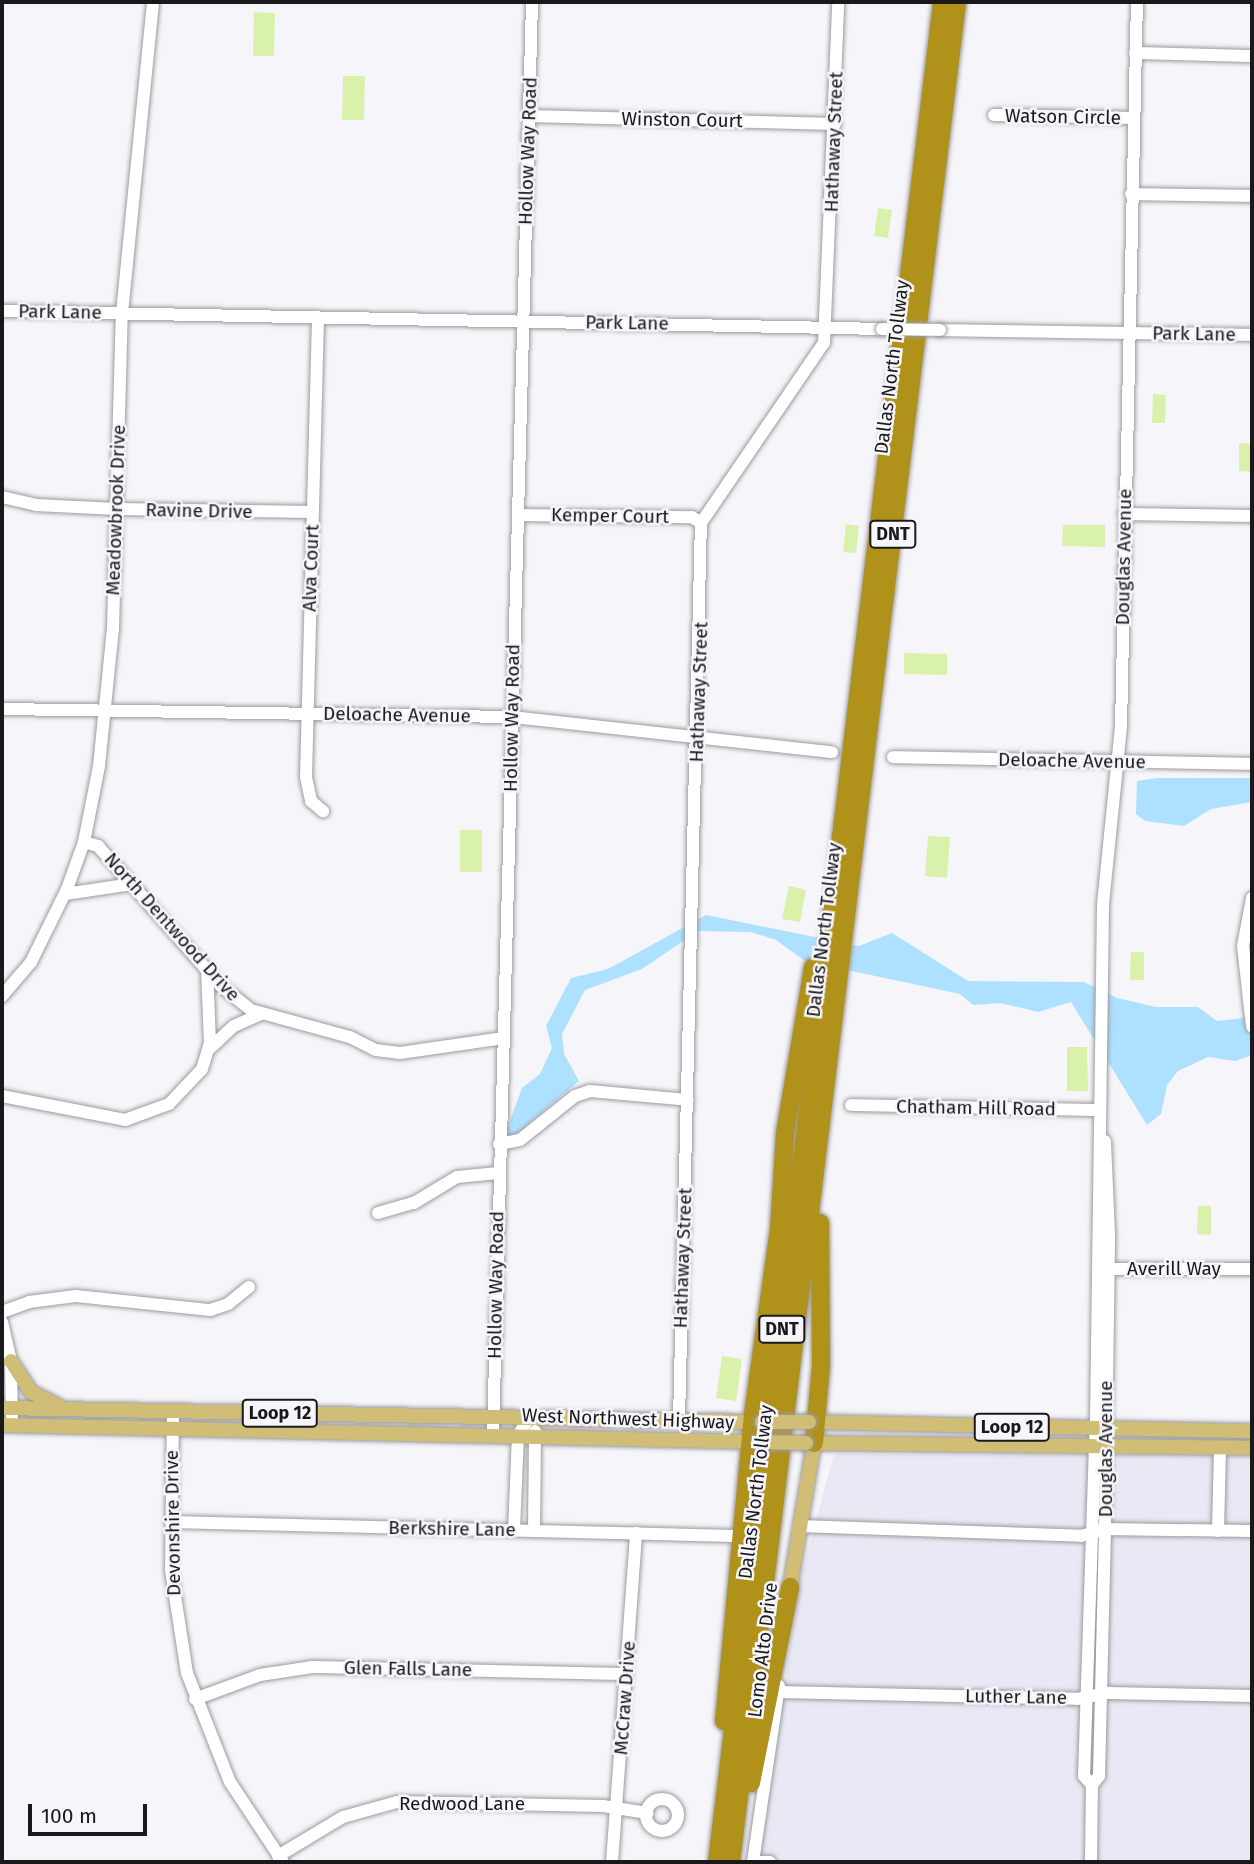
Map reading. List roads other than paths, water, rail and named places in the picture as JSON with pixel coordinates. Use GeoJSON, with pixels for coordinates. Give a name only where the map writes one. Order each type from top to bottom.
{"type":"FeatureCollection","features":[{"type":"Feature","properties":{"kind":"highway","name":"Dallas North Tollway"},"geometry":{"type":"LineString","coordinates":[[717,1862],[836,858],[942,2]]}},
{"type":"Feature","properties":{"kind":"highway","name":"Dallas North Tollway"},"geometry":{"type":"LineString","coordinates":[[732,1862],[957,2]]}},
{"type":"Feature","properties":{"kind":"highway"},"geometry":{"type":"LineString","coordinates":[[724,1801],[726,1675],[779,1229],[785,1133],[836,858]]}},
{"type":"Feature","properties":{"kind":"highway"},"geometry":{"type":"LineString","coordinates":[[810,1443],[821,1366],[819,1152]]}},
{"type":"Feature","properties":{"kind":"highway"},"geometry":{"type":"LineString","coordinates":[[734,1840],[748,1796],[790,1587]]}},
{"type":"Feature","properties":{"kind":"main road"},"geometry":{"type":"LineString","coordinates":[[10,1361],[31,1392],[67,1409]]}},
{"type":"Feature","properties":{"kind":"main road","name":"West Northwest Highway"},"geometry":{"type":"LineString","coordinates":[[7,1408],[1252,1431]]}},
{"type":"Feature","properties":{"kind":"main road","name":"West Northwest Highway"},"geometry":{"type":"LineString","coordinates":[[7,1425],[493,1434],[835,1444],[1252,1448]]}},
{"type":"Feature","properties":{"kind":"main road"},"geometry":{"type":"LineString","coordinates":[[1060,1446],[1061,1429]]}},
{"type":"Feature","properties":{"kind":"main road","name":"Lomo Alto Drive"},"geometry":{"type":"LineString","coordinates":[[790,1587],[799,1526],[810,1483],[810,1443]]}},
{"type":"Feature","properties":{"kind":"main road"},"geometry":{"type":"LineString","coordinates":[[810,1483],[819,1461],[835,1444]]}},
{"type":"Feature","properties":{"kind":"street","name":"Meadowbrook Drive"},"geometry":{"type":"LineString","coordinates":[[2,996],[31,962],[65,894],[84,842],[107,711],[117,509],[122,313],[153,2]]}},
{"type":"Feature","properties":{"kind":"street","name":"Hollow Way Road"},"geometry":{"type":"LineString","coordinates":[[493,1434],[498,1173],[532,2]]}},
{"type":"Feature","properties":{"kind":"street","name":"Hathaway Street"},"geometry":{"type":"LineString","coordinates":[[679,1420],[698,739],[701,523],[824,343],[827,328],[838,2]]}},
{"type":"Feature","properties":{"kind":"street","name":"Douglas Avenue"},"geometry":{"type":"LineString","coordinates":[[1092,1785],[1084,1776],[1090,1536],[1101,1429],[1103,1197],[1100,1111],[1105,867],[1118,762],[1137,2]]}},
{"type":"Feature","properties":{"kind":"street"},"geometry":{"type":"LineString","coordinates":[[1135,53],[1252,56]]}},
{"type":"Feature","properties":{"kind":"street","name":"Watson Circle"},"geometry":{"type":"LineString","coordinates":[[994,115],[1133,118]]}},
{"type":"Feature","properties":{"kind":"street","name":"Winston Court"},"geometry":{"type":"LineString","coordinates":[[529,116],[835,124]]}},
{"type":"Feature","properties":{"kind":"street"},"geometry":{"type":"LineString","coordinates":[[1131,194],[1252,196]]}},
{"type":"Feature","properties":{"kind":"street","name":"Park Lane"},"geometry":{"type":"LineString","coordinates":[[2,311],[1252,335]]}},
{"type":"Feature","properties":{"kind":"street","name":"Alva Court"},"geometry":{"type":"LineString","coordinates":[[318,318],[306,714],[308,792],[323,811]]}},
{"type":"Feature","properties":{"kind":"street","name":"Ravine Drive"},"geometry":{"type":"LineString","coordinates":[[2,497],[36,505],[117,509],[313,512]]}},
{"type":"Feature","properties":{"kind":"street"},"geometry":{"type":"LineString","coordinates":[[1124,514],[1252,516]]}},
{"type":"Feature","properties":{"kind":"street","name":"Kemper Court"},"geometry":{"type":"LineString","coordinates":[[518,515],[692,517],[701,523]]}},
{"type":"Feature","properties":{"kind":"street","name":"Deloache Avenue"},"geometry":{"type":"LineString","coordinates":[[2,709],[513,717],[832,752]]}},
{"type":"Feature","properties":{"kind":"street","name":"Deloache Avenue"},"geometry":{"type":"LineString","coordinates":[[893,757],[1252,764]]}},
{"type":"Feature","properties":{"kind":"street","name":"North Dentwood Drive"},"geometry":{"type":"LineString","coordinates":[[84,842],[98,846],[231,996],[261,1014],[400,1053],[504,1038]]}},
{"type":"Feature","properties":{"kind":"street"},"geometry":{"type":"LineString","coordinates":[[65,894],[132,884]]}},
{"type":"Feature","properties":{"kind":"street"},"geometry":{"type":"LineString","coordinates":[[1252,898],[1243,930],[1252,1026]]}},
{"type":"Feature","properties":{"kind":"street"},"geometry":{"type":"LineString","coordinates":[[2,1096],[125,1120],[169,1104],[202,1069],[208,1050],[211,1012],[206,967]]}},
{"type":"Feature","properties":{"kind":"street"},"geometry":{"type":"LineString","coordinates":[[208,1050],[234,1026],[261,1014]]}},
{"type":"Feature","properties":{"kind":"street"},"geometry":{"type":"LineString","coordinates":[[499,1144],[520,1140],[575,1096],[590,1091],[688,1100]]}},
{"type":"Feature","properties":{"kind":"street","name":"Chatham Hill Road"},"geometry":{"type":"LineString","coordinates":[[851,1105],[1100,1111]]}},
{"type":"Feature","properties":{"kind":"street"},"geometry":{"type":"LineString","coordinates":[[379,1213],[414,1203],[457,1177],[498,1173]]}},
{"type":"Feature","properties":{"kind":"street","name":"Averill Way"},"geometry":{"type":"LineString","coordinates":[[1102,1269],[1252,1269]]}},
{"type":"Feature","properties":{"kind":"street"},"geometry":{"type":"LineString","coordinates":[[2,1312],[29,1302],[76,1296],[210,1310],[228,1304],[249,1287]]}},
{"type":"Feature","properties":{"kind":"street"},"geometry":{"type":"LineString","coordinates":[[2,1322],[10,1361],[7,1425]]}},
{"type":"Feature","properties":{"kind":"street","name":"Devonshire Drive"},"geometry":{"type":"LineString","coordinates":[[173,1411],[171,1522],[174,1606],[195,1699],[230,1782],[280,1859]]}},
{"type":"Feature","properties":{"kind":"street"},"geometry":{"type":"LineString","coordinates":[[514,1530],[518,1435],[529,1418]]}},
{"type":"Feature","properties":{"kind":"street"},"geometry":{"type":"LineString","coordinates":[[529,1418],[538,1436],[534,1531]]}},
{"type":"Feature","properties":{"kind":"street","name":"Douglas Avenue"},"geometry":{"type":"LineString","coordinates":[[1091,1862],[1092,1785],[1100,1776],[1105,1529],[1100,1446]]}},
{"type":"Feature","properties":{"kind":"street"},"geometry":{"type":"LineString","coordinates":[[1218,1531],[1220,1447]]}},
{"type":"Feature","properties":{"kind":"street","name":"Berkshire Lane"},"geometry":{"type":"LineString","coordinates":[[171,1522],[733,1536]]}},
{"type":"Feature","properties":{"kind":"street"},"geometry":{"type":"LineString","coordinates":[[799,1526],[1090,1536],[1105,1529],[1252,1531]]}},
{"type":"Feature","properties":{"kind":"street","name":"McCraw Drive"},"geometry":{"type":"LineString","coordinates":[[612,1862],[636,1534]]}},
{"type":"Feature","properties":{"kind":"street","name":"Lomo Alto Drive"},"geometry":{"type":"LineString","coordinates":[[753,1862],[779,1692],[790,1587]]}},
{"type":"Feature","properties":{"kind":"street"},"geometry":{"type":"LineString","coordinates":[[1089,1590],[1103,1591]]}},
{"type":"Feature","properties":{"kind":"street"},"geometry":{"type":"LineString","coordinates":[[1088,1609],[1103,1610]]}},
{"type":"Feature","properties":{"kind":"street","name":"Glen Falls Lane"},"geometry":{"type":"LineString","coordinates":[[195,1699],[260,1675],[312,1667],[626,1674]]}},
{"type":"Feature","properties":{"kind":"street","name":"Luther Lane"},"geometry":{"type":"LineString","coordinates":[[779,1692],[1086,1697],[1252,1696]]}},
{"type":"Feature","properties":{"kind":"street","name":"Redwood Lane"},"geometry":{"type":"LineString","coordinates":[[280,1859],[343,1817],[397,1802],[647,1813]]}},
{"type":"Feature","properties":{"kind":"street"},"geometry":{"type":"LineString","coordinates":[[753,1862],[770,1862]]}},
{"type":"Feature","properties":{"kind":"water"},"geometry":{"type":"Polygon","coordinates":[[[1157,778],[1252,778],[1252,802],[1211,809],[1184,826],[1145,821],[1136,814],[1137,781],[1157,778]]]}},
{"type":"Feature","properties":{"kind":"water"},"geometry":{"type":"Polygon","coordinates":[[[706,915],[859,946],[892,933],[968,981],[1084,982],[1117,998],[1156,1007],[1198,1007],[1217,1021],[1252,1017],[1252,1055],[1235,1061],[1208,1057],[1178,1071],[1167,1085],[1161,1114],[1147,1125],[1071,1002],[1038,1012],[1000,1003],[973,1005],[960,994],[805,961],[776,940],[751,932],[698,931],[642,969],[585,990],[562,1034],[564,1054],[579,1081],[500,1148],[522,1088],[540,1074],[552,1048],[546,1026],[571,978],[608,969],[706,915]]]}}]}
